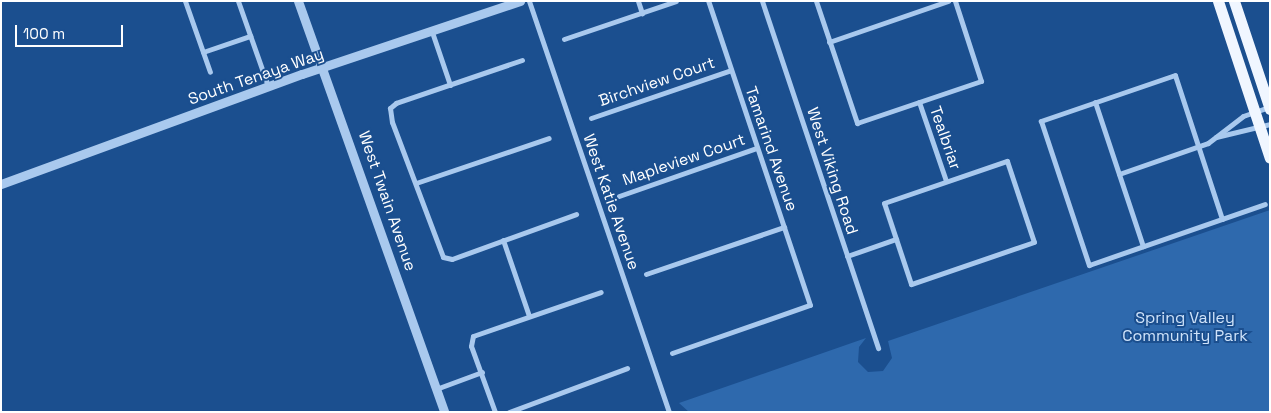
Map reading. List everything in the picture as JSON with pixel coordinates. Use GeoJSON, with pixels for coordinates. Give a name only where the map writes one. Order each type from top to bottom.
{"type":"FeatureCollection","features":[{"type":"Feature","properties":{"kind":"main road"},"geometry":{"type":"LineString","coordinates":[[1218,1],[1254,112],[1265,125],[1270,158]]}},
{"type":"Feature","properties":{"kind":"main road"},"geometry":{"type":"LineString","coordinates":[[1234,1],[1269,108]]}},
{"type":"Feature","properties":{"kind":"street"},"geometry":{"type":"LineString","coordinates":[[185,1],[210,72]]}},
{"type":"Feature","properties":{"kind":"street"},"geometry":{"type":"LineString","coordinates":[[238,1],[268,86]]}},
{"type":"Feature","properties":{"kind":"street","name":"West Twain Avenue"},"geometry":{"type":"LineString","coordinates":[[298,1],[444,412]]}},
{"type":"Feature","properties":{"kind":"street","name":"South Tenaya Way"},"geometry":{"type":"LineString","coordinates":[[1,184],[268,86],[323,70],[520,1]]}},
{"type":"Feature","properties":{"kind":"street","name":"West Katie Avenue"},"geometry":{"type":"LineString","coordinates":[[529,1],[669,412]]}},
{"type":"Feature","properties":{"kind":"street"},"geometry":{"type":"LineString","coordinates":[[638,1],[642,13]]}},
{"type":"Feature","properties":{"kind":"street"},"geometry":{"type":"LineString","coordinates":[[564,39],[676,1]]}},
{"type":"Feature","properties":{"kind":"street","name":"Tamarind Avenue"},"geometry":{"type":"LineString","coordinates":[[672,352],[810,306],[708,1]]}},
{"type":"Feature","properties":{"kind":"street","name":"West Viking Road"},"geometry":{"type":"LineString","coordinates":[[762,1],[878,348]]}},
{"type":"Feature","properties":{"kind":"street"},"geometry":{"type":"LineString","coordinates":[[816,1],[857,123],[981,81],[955,1]]}},
{"type":"Feature","properties":{"kind":"street"},"geometry":{"type":"LineString","coordinates":[[829,42],[948,1]]}},
{"type":"Feature","properties":{"kind":"street"},"geometry":{"type":"LineString","coordinates":[[432,32],[450,85]]}},
{"type":"Feature","properties":{"kind":"street"},"geometry":{"type":"LineString","coordinates":[[204,52],[250,36]]}},
{"type":"Feature","properties":{"kind":"street"},"geometry":{"type":"LineString","coordinates":[[522,60],[392,105],[389,113],[440,253],[452,259],[576,214]]}},
{"type":"Feature","properties":{"kind":"street","name":"Birchview Court"},"geometry":{"type":"LineString","coordinates":[[591,118],[731,70]]}},
{"type":"Feature","properties":{"kind":"street"},"geometry":{"type":"LineString","coordinates":[[1222,219],[1175,75],[1041,121],[1089,265],[1222,219],[1265,204]]}},
{"type":"Feature","properties":{"kind":"street","name":"Tealbriar"},"geometry":{"type":"LineString","coordinates":[[919,102],[946,182]]}},
{"type":"Feature","properties":{"kind":"street"},"geometry":{"type":"LineString","coordinates":[[1095,102],[1144,246]]}},
{"type":"Feature","properties":{"kind":"street"},"geometry":{"type":"LineString","coordinates":[[1119,174],[1199,147],[1254,112],[1269,108]]}},
{"type":"Feature","properties":{"kind":"street"},"geometry":{"type":"LineString","coordinates":[[1216,137],[1265,125]]}},
{"type":"Feature","properties":{"kind":"street"},"geometry":{"type":"LineString","coordinates":[[416,183],[549,138]]}},
{"type":"Feature","properties":{"kind":"street","name":"Mapleview Court"},"geometry":{"type":"LineString","coordinates":[[619,196],[758,148]]}},
{"type":"Feature","properties":{"kind":"street"},"geometry":{"type":"LineString","coordinates":[[1008,161],[1034,242],[911,284],[896,239],[884,202],[1008,161]]}},
{"type":"Feature","properties":{"kind":"street"},"geometry":{"type":"LineString","coordinates":[[646,274],[784,227]]}},
{"type":"Feature","properties":{"kind":"street"},"geometry":{"type":"LineString","coordinates":[[847,256],[896,239]]}},
{"type":"Feature","properties":{"kind":"street"},"geometry":{"type":"LineString","coordinates":[[503,240],[529,316]]}},
{"type":"Feature","properties":{"kind":"street"},"geometry":{"type":"LineString","coordinates":[[493,410],[471,340],[478,332],[601,292]]}},
{"type":"Feature","properties":{"kind":"street"},"geometry":{"type":"LineString","coordinates":[[510,412],[628,368]]}},
{"type":"Feature","properties":{"kind":"street"},"geometry":{"type":"LineString","coordinates":[[436,389],[482,372]]}},
{"type":"Feature","properties":{"kind":"green space","name":"Spring Valley Community Park"},"geometry":{"type":"Polygon","coordinates":[[[1270,210],[1270,412],[689,412],[679,403],[866,338],[859,347],[858,362],[868,372],[883,371],[892,358],[888,341],[1270,210]]]}}]}
